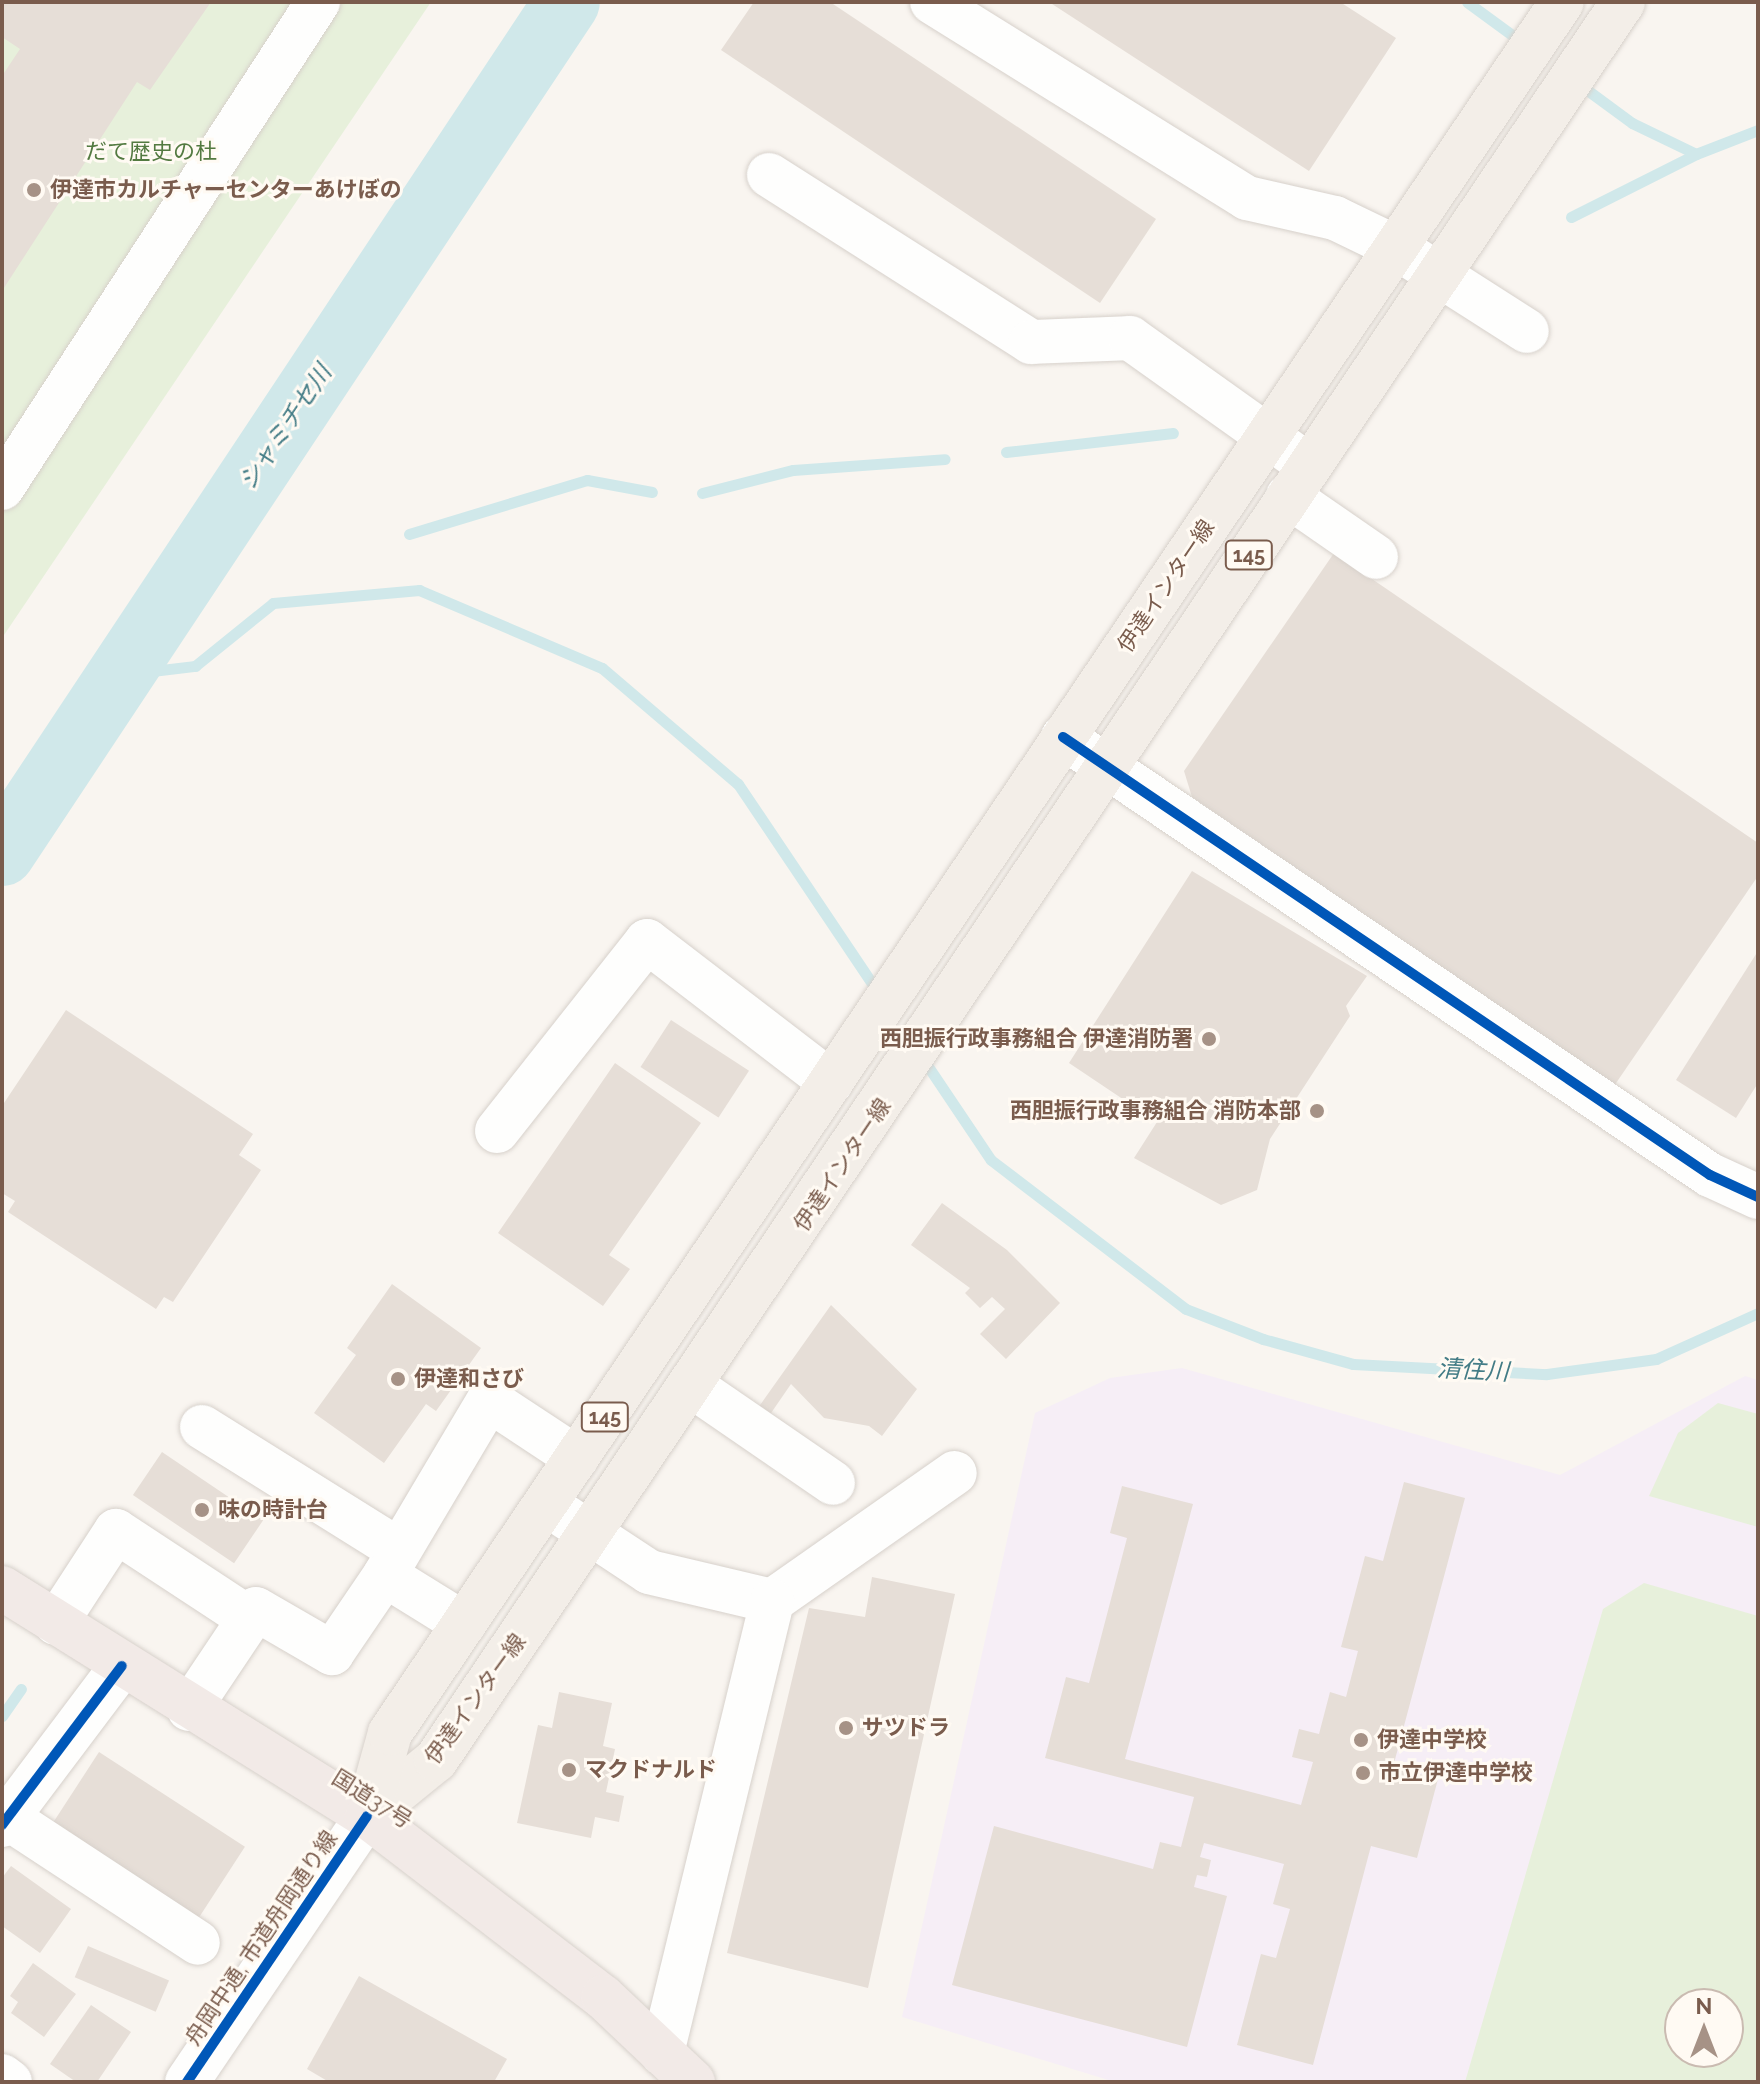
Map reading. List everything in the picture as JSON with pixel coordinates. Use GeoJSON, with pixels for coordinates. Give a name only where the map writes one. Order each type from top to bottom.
{"type":"FeatureCollection","features":[{"type":"Feature","properties":{"kind":"highway","name":"国道37号"},"geometry":{"type":"LineString","coordinates":[[2,1588],[189,1709],[367,1816],[580,1978],[693,2082]]}},
{"type":"Feature","properties":{"kind":"main road","name":"伊達インター線"},"geometry":{"type":"LineString","coordinates":[[367,1816],[436,1760],[901,1079],[949,1002],[1108,770],[1298,480],[1623,2]]}},
{"type":"Feature","properties":{"kind":"main road","name":"伊達インター線"},"geometry":{"type":"LineString","coordinates":[[367,1816],[390,1733],[1558,8]]}},
{"type":"Feature","properties":{"kind":"street"},"geometry":{"type":"LineString","coordinates":[[9,467],[318,2]]}},
{"type":"Feature","properties":{"kind":"street"},"geometry":{"type":"LineString","coordinates":[[932,2],[1247,198],[1335,218],[1397,248],[1527,331]]}},
{"type":"Feature","properties":{"kind":"street"},"geometry":{"type":"LineString","coordinates":[[769,175],[1031,342],[1130,338],[1269,434],[1298,480],[1376,557]]}},
{"type":"Feature","properties":{"kind":"street"},"geometry":{"type":"LineString","coordinates":[[1063,737],[1710,1175],[1758,1197]]}},
{"type":"Feature","properties":{"kind":"street"},"geometry":{"type":"LineString","coordinates":[[497,1131],[647,941],[831,1082]]}},
{"type":"Feature","properties":{"kind":"street"},"geometry":{"type":"LineString","coordinates":[[692,1386],[833,1483]]}},
{"type":"Feature","properties":{"kind":"street"},"geometry":{"type":"LineString","coordinates":[[189,1709],[256,1609],[332,1653],[392,1562],[489,1400],[577,1458]]}},
{"type":"Feature","properties":{"kind":"street"},"geometry":{"type":"LineString","coordinates":[[202,1427],[392,1562],[464,1624]]}},
{"type":"Feature","properties":{"kind":"street"},"geometry":{"type":"LineString","coordinates":[[662,2053],[772,1601],[955,1473]]}},
{"type":"Feature","properties":{"kind":"street"},"geometry":{"type":"LineString","coordinates":[[546,1504],[649,1572],[772,1601]]}},
{"type":"Feature","properties":{"kind":"street"},"geometry":{"type":"LineString","coordinates":[[56,1623],[116,1531],[250,1619]]}},
{"type":"Feature","properties":{"kind":"street"},"geometry":{"type":"LineString","coordinates":[[122,1666],[5,1822],[198,1943]]}},
{"type":"Feature","properties":{"kind":"street","name":"舟岡中通, 市道舟岡通り線"},"geometry":{"type":"LineString","coordinates":[[187,2082],[367,1816]]}},
{"type":"Feature","properties":{"kind":"street"},"geometry":{"type":"LineString","coordinates":[[2,2076],[10,2082]]}},
{"type":"Feature","properties":{"kind":"shaded area","name":"伊達中学校"},"geometry":{"type":"Polygon","coordinates":[[[1182,1368],[1560,1475],[1745,1376],[1758,1380],[1758,2082],[1115,2082],[902,2017],[1035,1413],[1110,1378],[1182,1368]]]}},
{"type":"Feature","properties":{"kind":"green space","name":"だて歴史の杜"},"geometry":{"type":"Polygon","coordinates":[[[2,2],[431,2],[2,638],[2,2]]]}},
{"type":"Feature","properties":{"kind":"green space"},"geometry":{"type":"Polygon","coordinates":[[[1718,1403],[1758,1414],[1758,1527],[1649,1496],[1678,1433],[1718,1403]]]}},
{"type":"Feature","properties":{"kind":"green space"},"geometry":{"type":"Polygon","coordinates":[[[1644,1583],[1758,1616],[1758,2082],[1465,2082],[1603,1609],[1644,1583]]]}},
{"type":"Feature","properties":{"kind":"building","name":"伊達市カルチャーセンターあけぼの"},"geometry":{"type":"Polygon","coordinates":[[[2,2],[211,2],[150,90],[137,82],[2,291],[2,76],[20,49],[2,37],[2,2]]]}},
{"type":"Feature","properties":{"kind":"building"},"geometry":{"type":"Polygon","coordinates":[[[754,2],[830,2],[1156,219],[1100,303],[721,50],[754,2]]]}},
{"type":"Feature","properties":{"kind":"building"},"geometry":{"type":"Polygon","coordinates":[[[1049,2],[1340,2],[1396,38],[1309,171],[1049,2]]]}},
{"type":"Feature","properties":{"kind":"building"},"geometry":{"type":"Polygon","coordinates":[[[1334,553],[1758,843],[1758,876],[1614,1086],[1192,797],[1184,771],[1334,553]]]}},
{"type":"Feature","properties":{"kind":"building","name":"西胆振行政事務組合 伊達消防署"},"geometry":{"type":"Polygon","coordinates":[[[1192,871],[1367,976],[1346,1006],[1350,1016],[1270,1139],[1257,1190],[1221,1205],[1134,1158],[1157,1122],[1069,1063],[1192,871]]]}},
{"type":"Feature","properties":{"kind":"building"},"geometry":{"type":"Polygon","coordinates":[[[1758,951],[1758,1083],[1736,1118],[1676,1080],[1758,951]]]}},
{"type":"Feature","properties":{"kind":"building"},"geometry":{"type":"Polygon","coordinates":[[[66,1010],[253,1134],[239,1155],[261,1170],[173,1302],[164,1297],[156,1309],[8,1212],[15,1201],[2,1193],[2,1106],[66,1010]]]}},
{"type":"Feature","properties":{"kind":"building"},"geometry":{"type":"Polygon","coordinates":[[[671,1020],[749,1071],[718,1118],[641,1067],[671,1020]]]}},
{"type":"Feature","properties":{"kind":"building"},"geometry":{"type":"Polygon","coordinates":[[[615,1063],[701,1123],[609,1255],[630,1269],[603,1306],[498,1233],[615,1063]]]}},
{"type":"Feature","properties":{"kind":"building"},"geometry":{"type":"Polygon","coordinates":[[[942,1203],[1007,1250],[1060,1303],[1006,1359],[980,1334],[1005,1309],[992,1297],[980,1308],[965,1293],[970,1288],[911,1245],[942,1203]]]}},
{"type":"Feature","properties":{"kind":"building","name":"伊達和さび"},"geometry":{"type":"Polygon","coordinates":[[[392,1284],[481,1348],[436,1411],[426,1404],[384,1463],[314,1413],[356,1355],[347,1348],[392,1284]]]}},
{"type":"Feature","properties":{"kind":"building"},"geometry":{"type":"Polygon","coordinates":[[[831,1305],[917,1389],[882,1436],[869,1426],[824,1418],[791,1384],[769,1416],[758,1408],[831,1305]]]}},
{"type":"Feature","properties":{"kind":"building","name":"味の時計台"},"geometry":{"type":"Polygon","coordinates":[[[162,1452],[263,1520],[234,1563],[133,1495],[162,1452]]]}},
{"type":"Feature","properties":{"kind":"building","name":"市立伊達中学校"},"geometry":{"type":"Polygon","coordinates":[[[1404,1482],[1465,1498],[1393,1767],[1438,1779],[1417,1858],[1371,1846],[1313,2065],[1237,2045],[1261,1954],[1276,1958],[1290,1909],[1273,1904],[1284,1864],[1204,1843],[1200,1857],[1211,1860],[1207,1877],[1197,1875],[1194,1887],[1227,1896],[1187,2047],[952,1985],[994,1826],[1153,1869],[1160,1842],[1181,1847],[1194,1797],[1045,1758],[1066,1677],[1089,1683],[1127,1538],[1110,1533],[1122,1486],[1193,1504],[1125,1759],[1301,1805],[1313,1762],[1292,1757],[1299,1729],[1319,1734],[1330,1692],[1346,1697],[1358,1651],[1341,1647],[1365,1556],[1383,1561],[1404,1482]]]}},
{"type":"Feature","properties":{"kind":"building"},"geometry":{"type":"Polygon","coordinates":[[[872,1577],[955,1594],[868,1988],[727,1953],[809,1608],[865,1617],[872,1577]]]}},
{"type":"Feature","properties":{"kind":"building","name":"マクドナルド"},"geometry":{"type":"Polygon","coordinates":[[[559,1692],[612,1703],[603,1746],[615,1749],[606,1792],[624,1796],[619,1822],[595,1817],[591,1838],[517,1823],[538,1725],[552,1728],[559,1692]]]}},
{"type":"Feature","properties":{"kind":"building"},"geometry":{"type":"Polygon","coordinates":[[[99,1752],[245,1847],[195,1923],[49,1828],[99,1752]]]}},
{"type":"Feature","properties":{"kind":"building"},"geometry":{"type":"Polygon","coordinates":[[[11,1866],[71,1909],[40,1953],[2,1926],[2,1878],[11,1866]]]}},
{"type":"Feature","properties":{"kind":"building"},"geometry":{"type":"Polygon","coordinates":[[[88,1946],[169,1980],[156,2012],[75,1977],[88,1946]]]}},
{"type":"Feature","properties":{"kind":"building"},"geometry":{"type":"Polygon","coordinates":[[[33,1963],[76,1994],[44,2037],[11,2013],[18,2002],[10,1996],[33,1963]]]}},
{"type":"Feature","properties":{"kind":"building"},"geometry":{"type":"Polygon","coordinates":[[[359,1976],[507,2059],[494,2082],[329,2082],[307,2069],[359,1976]]]}},
{"type":"Feature","properties":{"kind":"building"},"geometry":{"type":"Polygon","coordinates":[[[91,2005],[131,2032],[97,2082],[76,2082],[50,2064],[91,2005]]]}},
{"type":"Feature","properties":{"kind":"waterway","name":"シャミチセ川"},"geometry":{"type":"LineString","coordinates":[[2,853],[567,2]]}},
{"type":"Feature","properties":{"kind":"waterway"},"geometry":{"type":"LineString","coordinates":[[1467,2],[1523,43]]}},
{"type":"Feature","properties":{"kind":"waterway"},"geometry":{"type":"LineString","coordinates":[[1579,84],[1632,123],[1696,154],[1758,130]]}},
{"type":"Feature","properties":{"kind":"waterway"},"geometry":{"type":"LineString","coordinates":[[1571,217],[1696,154]]}},
{"type":"Feature","properties":{"kind":"waterway"},"geometry":{"type":"LineString","coordinates":[[1006,452],[1173,433]]}},
{"type":"Feature","properties":{"kind":"waterway"},"geometry":{"type":"LineString","coordinates":[[702,493],[793,470],[945,459]]}},
{"type":"Feature","properties":{"kind":"waterway"},"geometry":{"type":"LineString","coordinates":[[409,534],[587,480],[652,492]]}},
{"type":"Feature","properties":{"kind":"waterway"},"geometry":{"type":"LineString","coordinates":[[119,675],[195,666],[273,603],[419,590],[602,668],[738,784],[878,992]]}},
{"type":"Feature","properties":{"kind":"waterway","name":"清住川"},"geometry":{"type":"LineString","coordinates":[[921,1056],[991,1160],[1186,1309],[1263,1339],[1353,1364],[1547,1374],[1656,1359],[1758,1313]]}},
{"type":"Feature","properties":{"kind":"waterway","name":"清住川"},"geometry":{"type":"LineString","coordinates":[[2,1716],[21,1689]]}},
{"type":"Feature","properties":{"kind":"cycle path"},"geometry":{"type":"LineString","coordinates":[[1063,737],[1710,1175],[1758,1197]]}},
{"type":"Feature","properties":{"kind":"cycle path"},"geometry":{"type":"LineString","coordinates":[[2,1825],[122,1666]]}},
{"type":"Feature","properties":{"kind":"cycle path"},"geometry":{"type":"LineString","coordinates":[[187,2082],[367,1816]]}},
{"type":"Feature","properties":{"kind":"place","name":"伊達市カルチャーセンターあけぼの"},"geometry":{"type":"Point","coordinates":[34,190]}},
{"type":"Feature","properties":{"kind":"place","name":"西胆振行政事務組合 伊達消防署"},"geometry":{"type":"Point","coordinates":[1209,1039]}},
{"type":"Feature","properties":{"kind":"place","name":"西胆振行政事務組合 消防本部"},"geometry":{"type":"Point","coordinates":[1317,1111]}},
{"type":"Feature","properties":{"kind":"place","name":"伊達和さび"},"geometry":{"type":"Point","coordinates":[398,1379]}},
{"type":"Feature","properties":{"kind":"place","name":"味の時計台"},"geometry":{"type":"Point","coordinates":[202,1510]}},
{"type":"Feature","properties":{"kind":"place","name":"サツドラ"},"geometry":{"type":"Point","coordinates":[846,1728]}},
{"type":"Feature","properties":{"kind":"place","name":"伊達中学校"},"geometry":{"type":"Point","coordinates":[1361,1740]}},
{"type":"Feature","properties":{"kind":"place","name":"マクドナルド"},"geometry":{"type":"Point","coordinates":[569,1770]}},
{"type":"Feature","properties":{"kind":"place","name":"市立伊達中学校"},"geometry":{"type":"Point","coordinates":[1363,1773]}}]}
